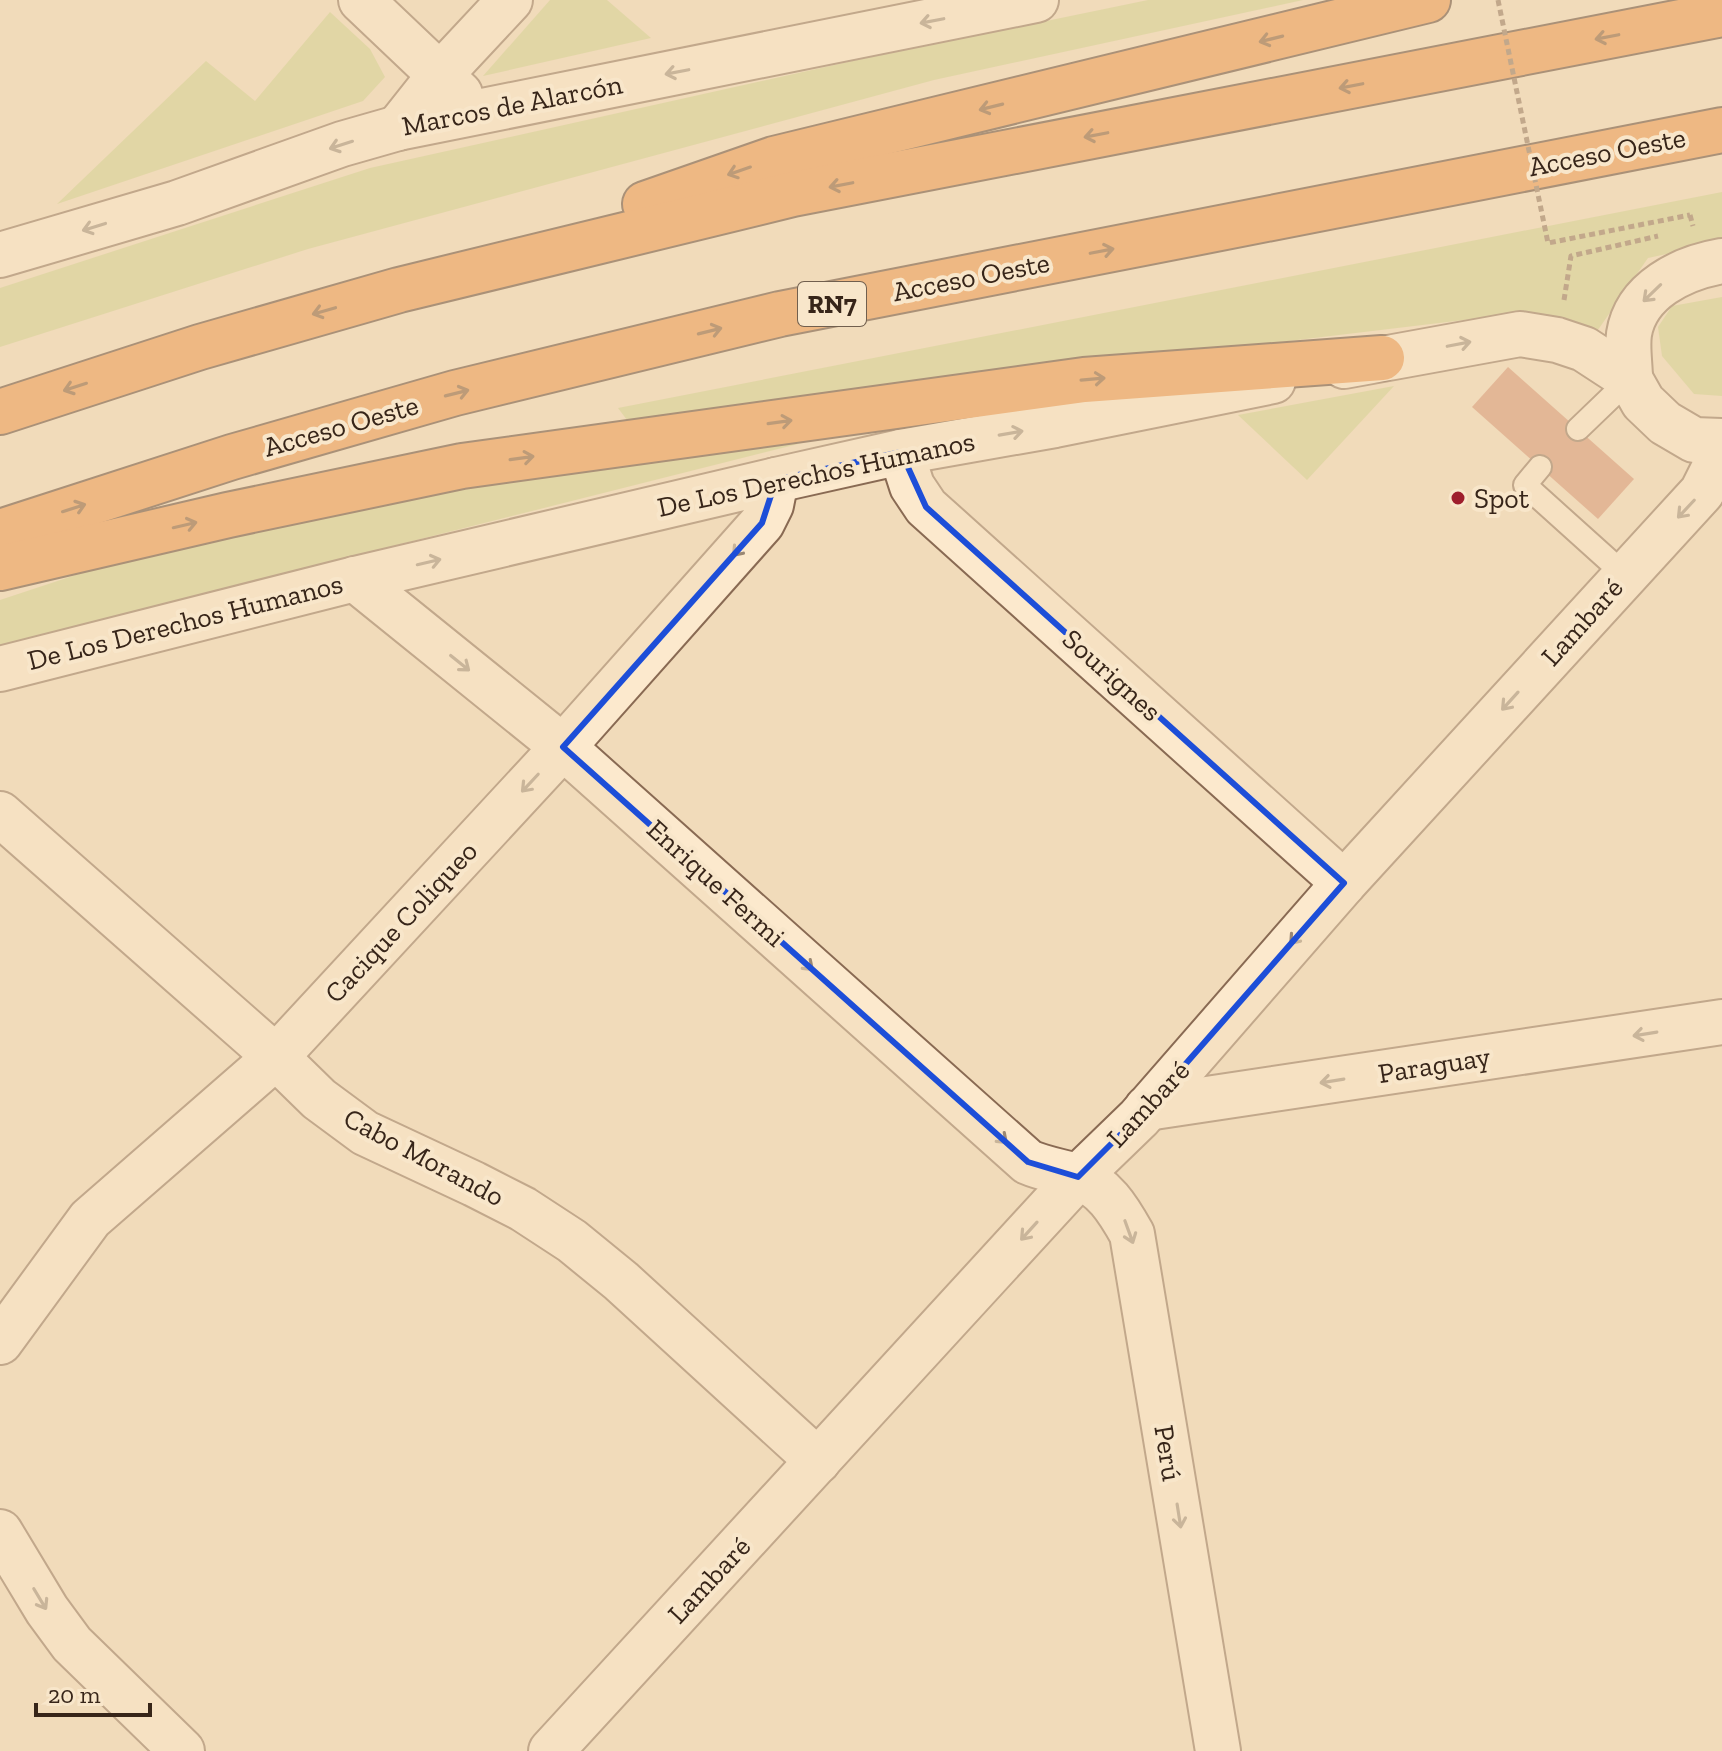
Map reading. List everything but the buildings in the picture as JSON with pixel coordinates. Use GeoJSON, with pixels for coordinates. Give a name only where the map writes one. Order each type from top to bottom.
{"type":"FeatureCollection","features":[{"type":"Feature","properties":{"kind":"highway"},"geometry":{"type":"LineString","coordinates":[[399,290],[774,159],[1428,0]]}},
{"type":"Feature","properties":{"kind":"highway"},"geometry":{"type":"LineString","coordinates":[[0,412],[200,347],[399,290],[793,194],[1722,14]]}},
{"type":"Feature","properties":{"kind":"highway","name":"Acceso Oeste"},"geometry":{"type":"LineString","coordinates":[[0,532],[232,457],[455,393],[780,314],[1722,130]]}},
{"type":"Feature","properties":{"kind":"highway"},"geometry":{"type":"LineString","coordinates":[[0,568],[228,515],[462,466],[1084,380],[1382,358]]}},
{"type":"Feature","properties":{"kind":"street"},"geometry":{"type":"LineString","coordinates":[[361,0],[479,112]]}},
{"type":"Feature","properties":{"kind":"street"},"geometry":{"type":"LineString","coordinates":[[398,128],[440,75],[510,0]]}},
{"type":"Feature","properties":{"kind":"street","name":"Marcos de Alarcón"},"geometry":{"type":"LineString","coordinates":[[0,254],[177,203],[342,144],[398,128],[1036,0]]}},
{"type":"Feature","properties":{"kind":"street"},"geometry":{"type":"LineString","coordinates":[[1630,379],[1629,334],[1640,305],[1658,285],[1688,271],[1722,261]]}},
{"type":"Feature","properties":{"kind":"street","name":"De Los Derechos Humanos"},"geometry":{"type":"LineString","coordinates":[[0,669],[355,579],[901,452],[1520,334],[1557,340],[1584,349],[1630,379],[1643,402],[1665,423],[1694,440],[1721,441]]}},
{"type":"Feature","properties":{"kind":"street","name":"Lambaré"},"geometry":{"type":"LineString","coordinates":[[551,1751],[1078,1177],[1147,1108],[1344,883],[1702,492],[1713,470],[1721,441]]}},
{"type":"Feature","properties":{"kind":"street","name":"Sourignes"},"geometry":{"type":"LineString","coordinates":[[901,452],[912,486],[926,507],[1344,883]]}},
{"type":"Feature","properties":{"kind":"street","name":"Cacique Coliqueo"},"geometry":{"type":"LineString","coordinates":[[0,1342],[90,1219],[276,1057],[563,747],[762,523],[771,505],[776,480]]}},
{"type":"Feature","properties":{"kind":"street","name":"Enrique Fermi"},"geometry":{"type":"LineString","coordinates":[[355,579],[563,747],[1028,1162],[1078,1177]]}},
{"type":"Feature","properties":{"kind":"street","name":"Cabo Morando"},"geometry":{"type":"LineString","coordinates":[[0,814],[276,1057],[319,1099],[365,1133],[523,1209],[572,1241],[621,1281],[818,1461]]}},
{"type":"Feature","properties":{"kind":"street","name":"Paraguay"},"geometry":{"type":"LineString","coordinates":[[1147,1108],[1722,1022]]}},
{"type":"Feature","properties":{"kind":"street","name":"Perú"},"geometry":{"type":"LineString","coordinates":[[1078,1177],[1116,1204],[1132,1234],[1218,1751]]}},
{"type":"Feature","properties":{"kind":"street"},"geometry":{"type":"LineString","coordinates":[[0,1532],[47,1610],[72,1644],[182,1751]]}},
{"type":"Feature","properties":{"kind":"lane"},"geometry":{"type":"LineString","coordinates":[[1578,429],[1630,379]]}},
{"type":"Feature","properties":{"kind":"lane"},"geometry":{"type":"LineString","coordinates":[[1540,467],[1525,485],[1625,575]]}},
{"type":"Feature","properties":{"kind":"path"},"geometry":{"type":"LineString","coordinates":[[1498,0],[1548,243],[1690,215],[1693,229]]}},
{"type":"Feature","properties":{"kind":"path"},"geometry":{"type":"LineString","coordinates":[[1557,340],[1571,256],[1662,235]]}},
{"type":"Feature","properties":{"kind":"highlighted area"},"geometry":{"type":"Polygon","coordinates":[[[901,452],[926,507],[1344,883],[1147,1108],[1078,1177],[1028,1162],[563,747],[762,523],[776,480],[901,452]]]}},
{"type":"Feature","properties":{"kind":"green space"},"geometry":{"type":"Polygon","coordinates":[[[550,0],[607,0],[651,38],[483,76],[550,0]]]}},
{"type":"Feature","properties":{"kind":"green space"},"geometry":{"type":"Polygon","coordinates":[[[1148,0],[1303,0],[934,80],[308,249],[0,347],[0,288],[370,168],[857,60],[1148,0]]]}},
{"type":"Feature","properties":{"kind":"green space"},"geometry":{"type":"Polygon","coordinates":[[[330,12],[370,49],[385,77],[363,101],[57,204],[206,61],[255,101],[330,12]]]}},
{"type":"Feature","properties":{"kind":"green space"},"geometry":{"type":"Polygon","coordinates":[[[1722,192],[1722,242],[1648,258],[1593,337],[1506,315],[627,420],[618,408],[1722,192]]]}},
{"type":"Feature","properties":{"kind":"green space"},"geometry":{"type":"Polygon","coordinates":[[[1722,297],[1722,396],[1694,394],[1662,356],[1658,327],[1672,306],[1722,297]]]}},
{"type":"Feature","properties":{"kind":"green space"},"geometry":{"type":"Polygon","coordinates":[[[1394,386],[1307,480],[1238,415],[1394,386]]]}},
{"type":"Feature","properties":{"kind":"green space"},"geometry":{"type":"Polygon","coordinates":[[[802,443],[0,645],[0,600],[124,559],[450,486],[802,443]]]}},
{"type":"Feature","properties":{"kind":"place","name":"Spot"},"geometry":{"type":"Point","coordinates":[1458,498]}}]}
